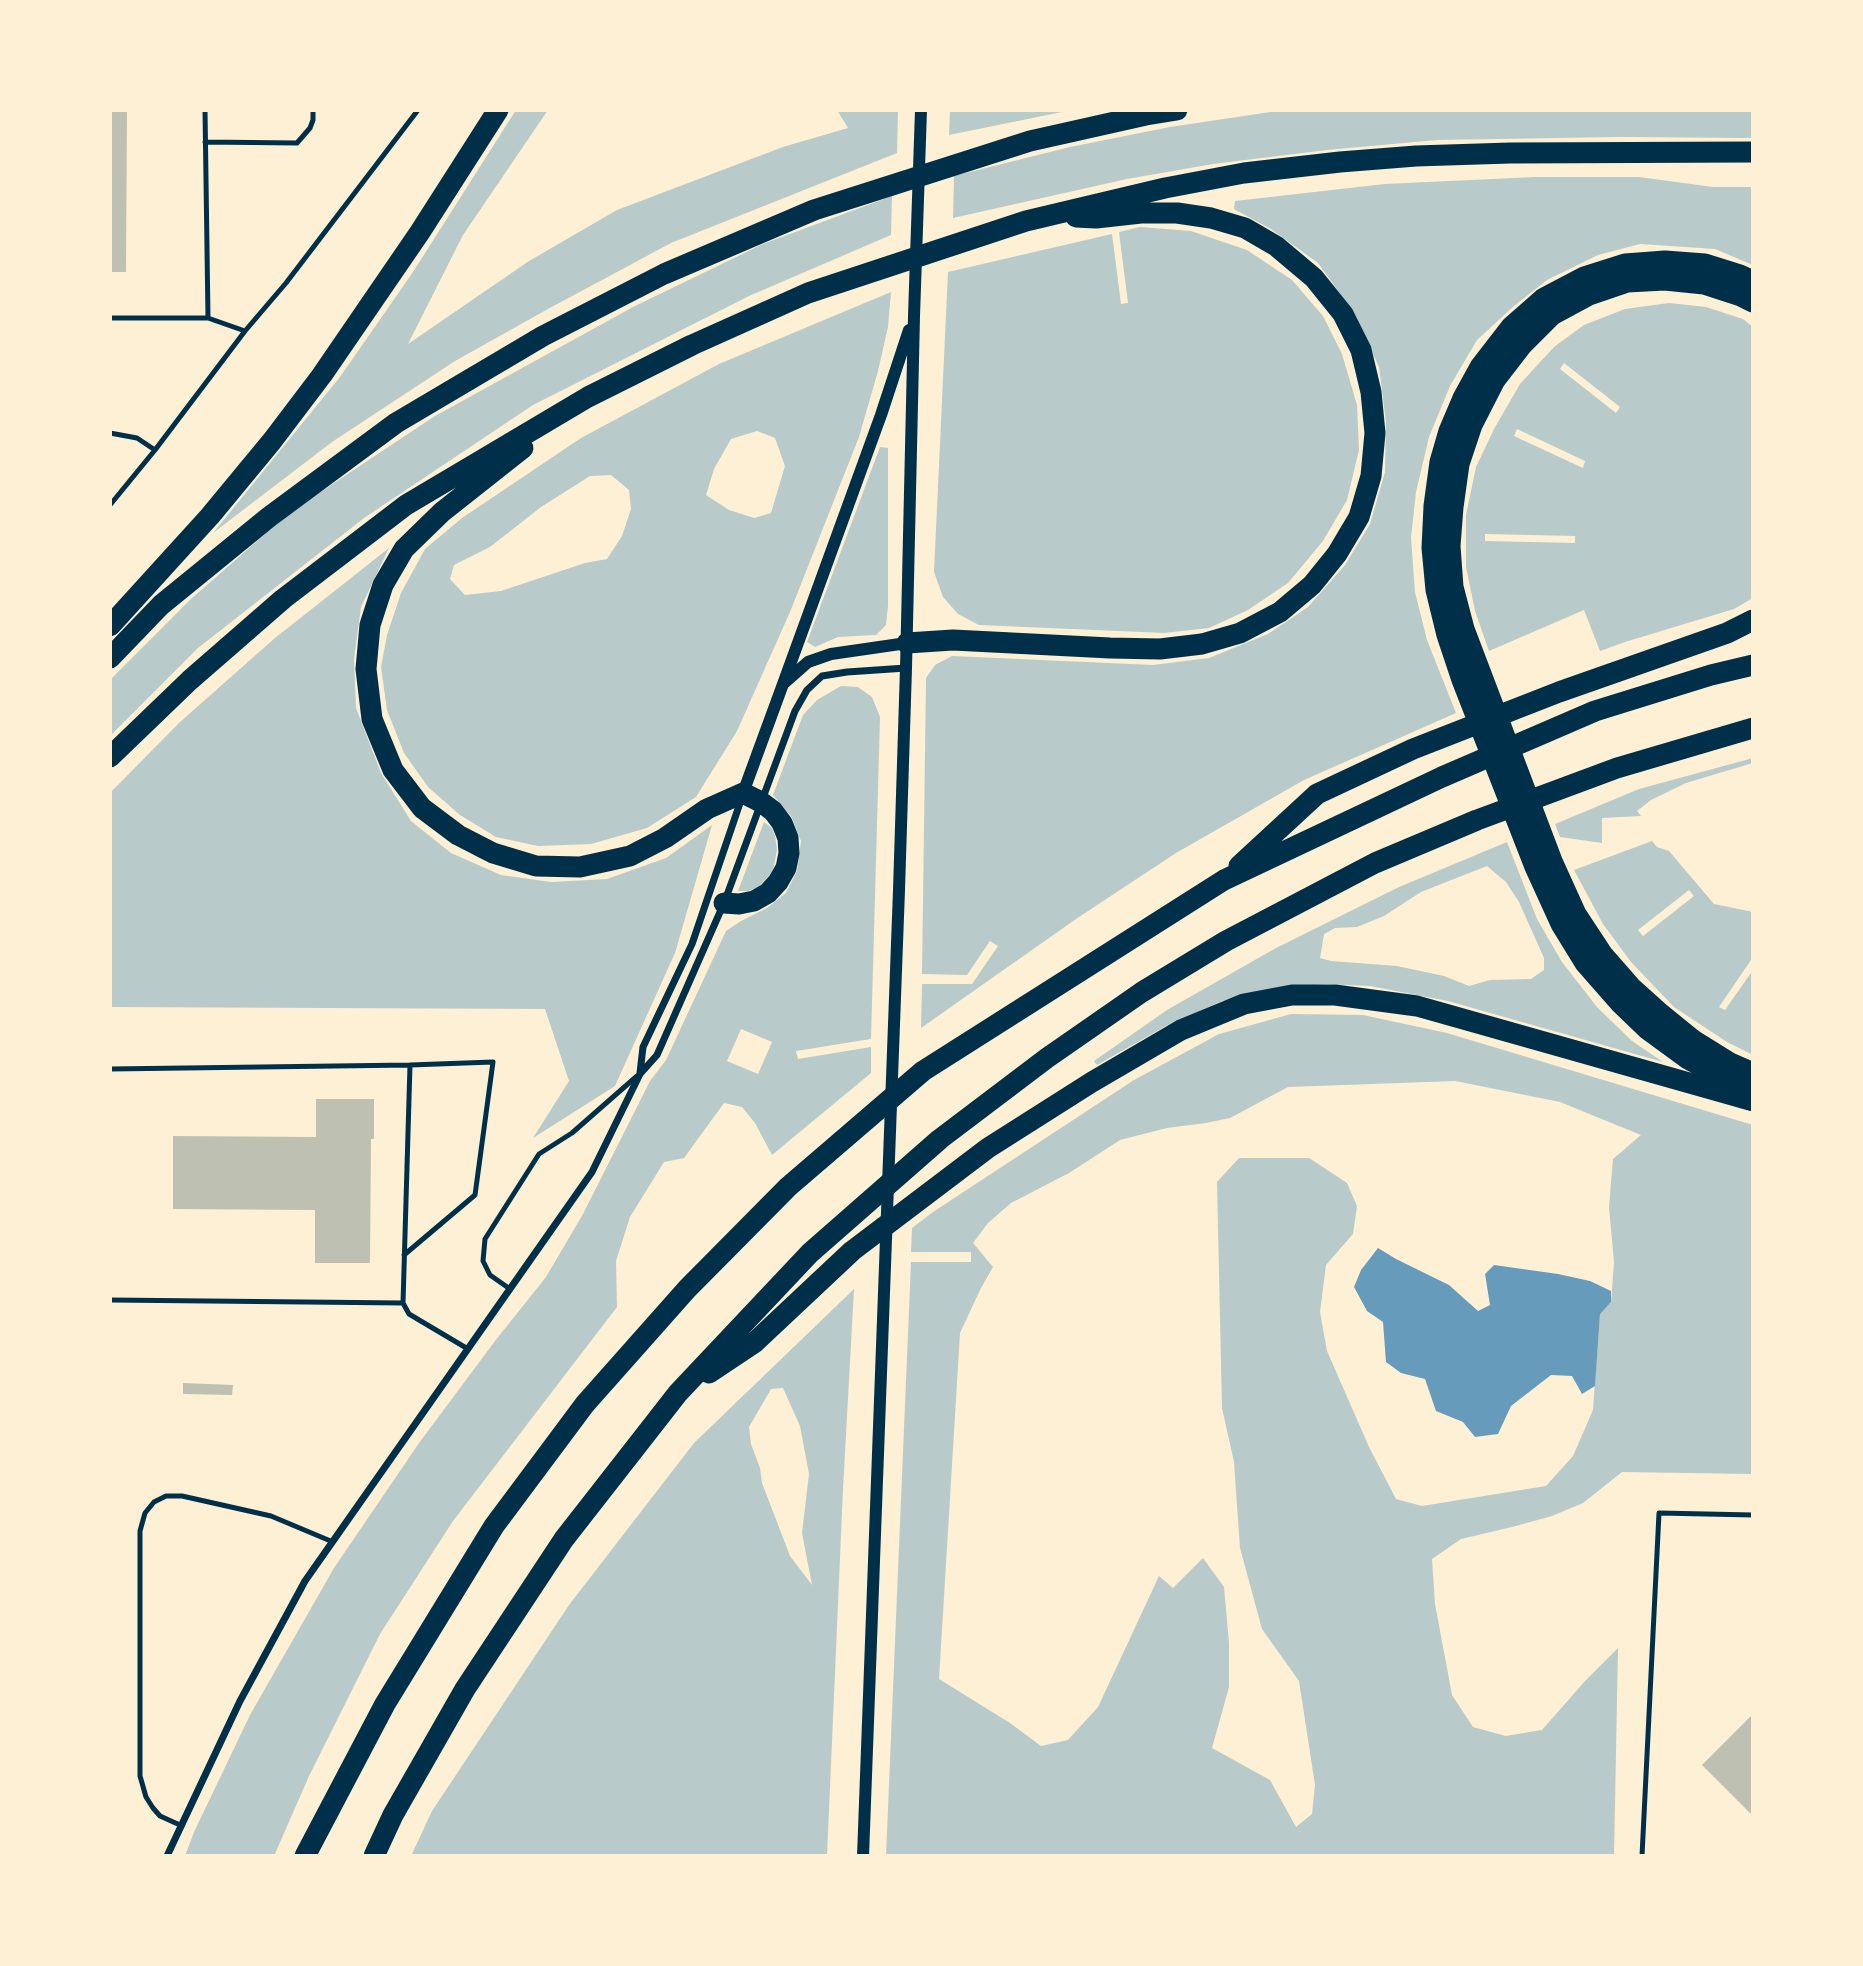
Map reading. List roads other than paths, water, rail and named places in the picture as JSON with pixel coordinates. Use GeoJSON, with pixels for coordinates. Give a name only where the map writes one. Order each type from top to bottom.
{"type":"FeatureCollection","features":[{"type":"Feature","properties":{"kind":"highway"},"geometry":{"type":"LineString","coordinates":[[110,626],[209,516],[323,375],[420,232],[498,110]]}},
{"type":"Feature","properties":{"kind":"highway"},"geometry":{"type":"LineString","coordinates":[[110,658],[161,605],[269,517],[397,423],[543,336],[664,274],[814,210],[1030,141],[1177,110]]}},
{"type":"Feature","properties":{"kind":"highway"},"geometry":{"type":"LineString","coordinates":[[110,757],[190,680],[283,599],[406,505],[588,397],[692,345],[808,293],[1036,218],[1244,173],[1416,156],[1753,152]]}},
{"type":"Feature","properties":{"kind":"highway"},"geometry":{"type":"LineString","coordinates":[[906,643],[953,640],[1160,649],[1202,644],[1240,633],[1280,612],[1312,585],[1336,554],[1359,517],[1371,476],[1375,433],[1371,392],[1361,350],[1343,314],[1314,278],[1276,246],[1245,228],[1211,218],[1177,213],[1141,213],[1096,218],[1036,218]]}},
{"type":"Feature","properties":{"kind":"highway"},"geometry":{"type":"LineString","coordinates":[[1753,281],[1705,264],[1665,261],[1625,264],[1584,277],[1544,298],[1511,327],[1480,367],[1448,431],[1440,462],[1432,548],[1436,590],[1447,635],[1471,676],[1543,864],[1555,912],[1575,947],[1585,963],[1647,1029],[1688,1059],[1753,1093]]}},
{"type":"Feature","properties":{"kind":"highway"},"geometry":{"type":"LineString","coordinates":[[1471,676],[1464,629],[1453,587],[1450,546],[1459,464],[1472,425],[1495,380],[1522,345],[1552,314],[1589,295],[1627,282],[1665,280],[1704,284],[1753,302]]}},
{"type":"Feature","properties":{"kind":"highway"},"geometry":{"type":"LineString","coordinates":[[588,397],[442,512],[404,549],[383,585],[370,625],[366,669],[372,719],[393,770],[422,808],[458,835],[493,853],[536,866],[580,867],[630,856],[666,838],[707,809],[752,797],[773,811],[782,823],[788,838],[786,868],[768,893],[754,901],[724,903]]}},
{"type":"Feature","properties":{"kind":"highway"},"geometry":{"type":"LineString","coordinates":[[1224,880],[1317,794],[1413,749],[1559,692],[1727,633],[1753,620]]}},
{"type":"Feature","properties":{"kind":"highway"},"geometry":{"type":"LineString","coordinates":[[305,1856],[385,1703],[494,1525],[585,1404],[687,1289],[789,1187],[923,1071],[1224,880],[1442,777],[1595,711],[1711,675],[1753,665]]}},
{"type":"Feature","properties":{"kind":"highway"},"geometry":{"type":"LineString","coordinates":[[374,1856],[393,1815],[485,1658],[564,1539],[678,1393],[810,1253],[940,1139],[1047,1058],[1142,992],[1226,941],[1375,863],[1477,820],[1617,768],[1753,728]]}},
{"type":"Feature","properties":{"kind":"highway"},"geometry":{"type":"LineString","coordinates":[[1543,864],[1603,955],[1631,987],[1693,1040],[1730,1063],[1753,1073]]}},
{"type":"Feature","properties":{"kind":"highway"},"geometry":{"type":"LineString","coordinates":[[678,1393],[754,1343],[852,1251],[988,1148],[1181,1030],[1244,1004],[1292,995],[1335,995],[1417,1006],[1753,1101]]}},
{"type":"Feature","properties":{"kind":"street"},"geometry":{"type":"LineString","coordinates":[[863,1856],[899,890],[921,110]]}},
{"type":"Feature","properties":{"kind":"street"},"geometry":{"type":"LineString","coordinates":[[167,1856],[246,1689],[305,1581],[592,1172],[640,1074],[657,1055],[724,903],[783,684],[881,415],[914,316]]}},
{"type":"Feature","properties":{"kind":"street"},"geometry":{"type":"LineString","coordinates":[[783,684],[808,663],[831,654],[906,643]]}},
{"type":"Feature","properties":{"kind":"street"},"geometry":{"type":"LineString","coordinates":[[640,1074],[643,1047],[692,944],[752,797],[807,690],[822,677],[847,672],[906,668]]}},
{"type":"Feature","properties":{"kind":"lane"},"geometry":{"type":"LineString","coordinates":[[205,110],[208,318]]}},
{"type":"Feature","properties":{"kind":"lane"},"geometry":{"type":"LineString","coordinates":[[205,142],[297,143],[310,128],[313,110]]}},
{"type":"Feature","properties":{"kind":"lane"},"geometry":{"type":"LineString","coordinates":[[110,505],[418,110]]}},
{"type":"Feature","properties":{"kind":"lane"},"geometry":{"type":"LineString","coordinates":[[110,317],[208,318],[245,331]]}},
{"type":"Feature","properties":{"kind":"lane"},"geometry":{"type":"LineString","coordinates":[[110,433],[137,438],[155,450]]}},
{"type":"Feature","properties":{"kind":"lane"},"geometry":{"type":"LineString","coordinates":[[110,1069],[493,1062],[475,1195],[404,1255]]}},
{"type":"Feature","properties":{"kind":"lane"},"geometry":{"type":"LineString","coordinates":[[410,1065],[403,1303],[406,1311],[415,1318],[468,1349]]}},
{"type":"Feature","properties":{"kind":"lane"},"geometry":{"type":"LineString","coordinates":[[510,1289],[490,1275],[483,1261],[485,1239],[539,1154],[572,1133],[640,1074]]}},
{"type":"Feature","properties":{"kind":"lane"},"geometry":{"type":"LineString","coordinates":[[110,1300],[403,1303]]}},
{"type":"Feature","properties":{"kind":"lane"},"geometry":{"type":"LineString","coordinates":[[180,1825],[160,1816],[153,1808],[146,1797],[140,1776],[141,1531],[145,1513],[154,1502],[166,1496],[182,1496],[271,1516],[333,1542]]}},
{"type":"Feature","properties":{"kind":"lane"},"geometry":{"type":"LineString","coordinates":[[1642,1856],[1659,1513],[1753,1515]]}},
{"type":"Feature","properties":{"kind":"water"},"geometry":{"type":"Polygon","coordinates":[[[1378,1248],[1449,1285],[1478,1311],[1490,1305],[1485,1274],[1494,1265],[1590,1281],[1611,1291],[1611,1302],[1600,1314],[1595,1386],[1582,1394],[1572,1376],[1551,1375],[1511,1406],[1498,1434],[1475,1437],[1463,1422],[1436,1411],[1425,1379],[1401,1373],[1386,1362],[1383,1322],[1367,1311],[1354,1287],[1361,1270],[1378,1248]]]}}]}
